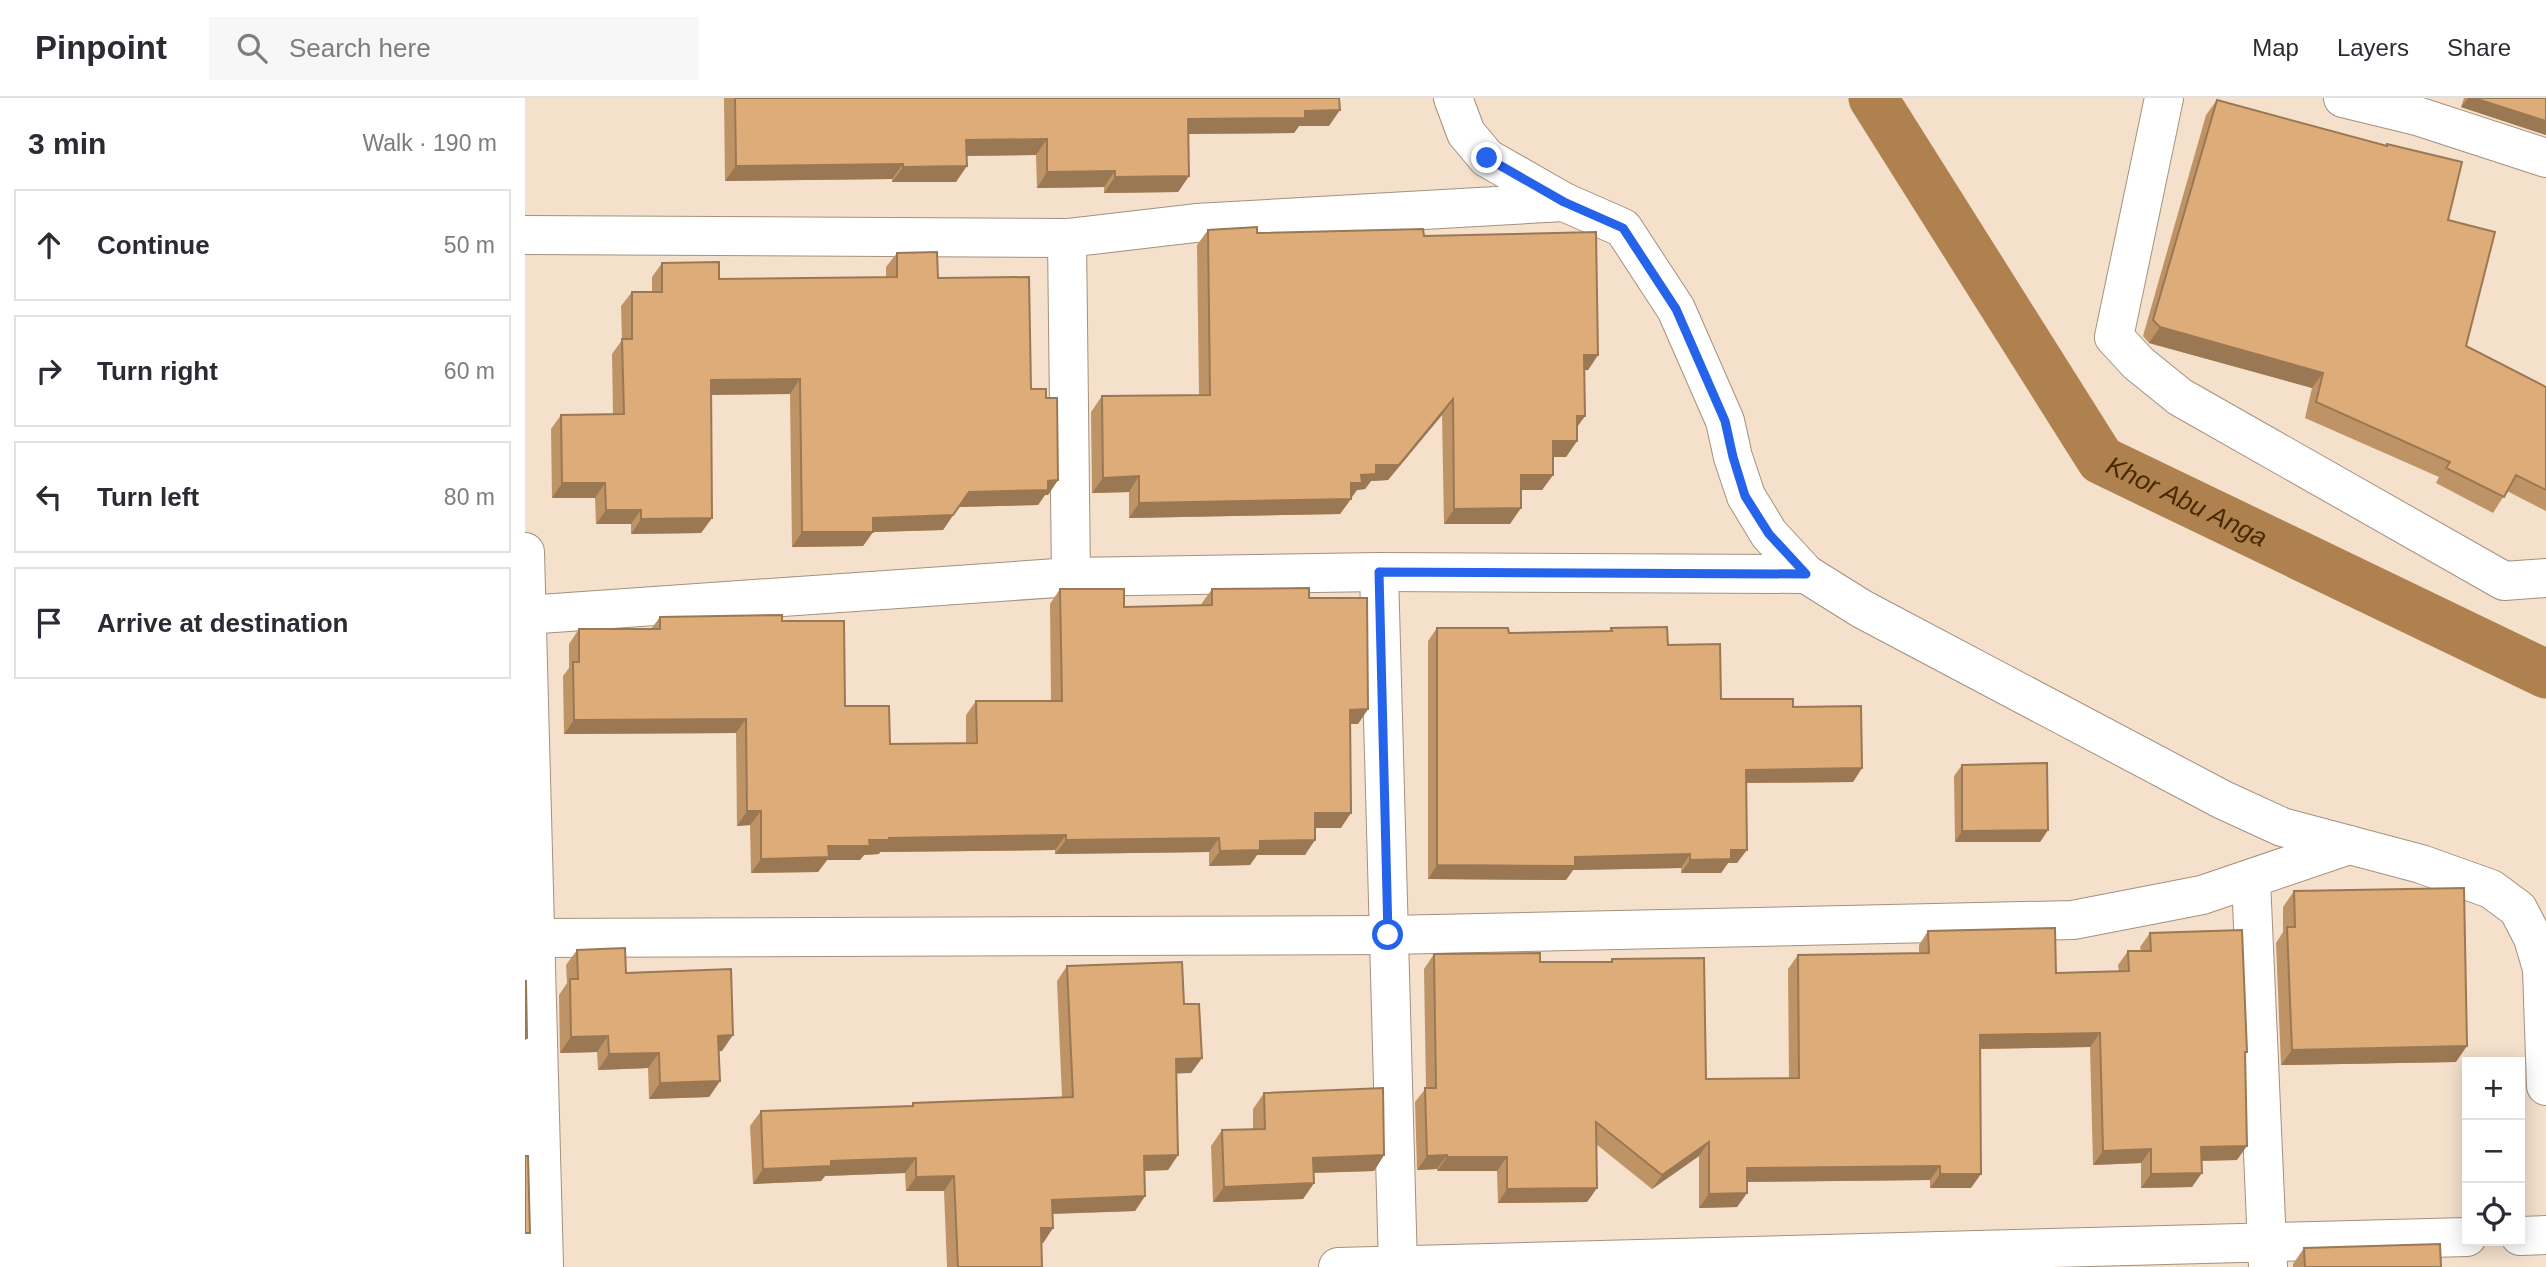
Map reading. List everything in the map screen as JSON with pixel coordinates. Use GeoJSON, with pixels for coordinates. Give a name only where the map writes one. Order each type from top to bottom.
{"type":"FeatureCollection","features":[{"type":"Feature","properties":{"kind":"street"},"geometry":{"type":"LineString","coordinates":[[1453,98],[1466,133],[1487,158],[1564,202],[1623,228],[1676,309],[1725,421],[1745,496],[1769,534],[1806,574],[1862,609],[2223,800],[2282,827],[2421,864],[2491,889],[2518,909],[2533,938],[2542,969],[2546,1086]]}},
{"type":"Feature","properties":{"kind":"street"},"geometry":{"type":"LineString","coordinates":[[2164,98],[2114,337],[2138,363],[2180,397],[2491,574],[2504,580],[2546,578]]}},
{"type":"Feature","properties":{"kind":"street"},"geometry":{"type":"LineString","coordinates":[[2343,98],[2420,107],[2546,158]]}},
{"type":"Feature","properties":{"kind":"street"},"geometry":{"type":"LineString","coordinates":[[525,235],[1067,239],[1196,223],[1564,202]]}},
{"type":"Feature","properties":{"kind":"street"},"geometry":{"type":"LineString","coordinates":[[1067,239],[1071,577]]}},
{"type":"Feature","properties":{"kind":"street"},"geometry":{"type":"LineString","coordinates":[[525,552],[531,938],[544,1267]]}},
{"type":"Feature","properties":{"kind":"street"},"geometry":{"type":"LineString","coordinates":[[526,615],[1071,577],[1379,572],[1806,574]]}},
{"type":"Feature","properties":{"kind":"street"},"geometry":{"type":"LineString","coordinates":[[1379,572],[1398,1266]]}},
{"type":"Feature","properties":{"kind":"street"},"geometry":{"type":"LineString","coordinates":[[531,938],[1388,935],[2073,920],[2202,895],[2349,845]]}},
{"type":"Feature","properties":{"kind":"street"},"geometry":{"type":"LineString","coordinates":[[2251,880],[2268,1254]]}},
{"type":"Feature","properties":{"kind":"street"},"geometry":{"type":"LineString","coordinates":[[2525,1236],[2546,1235]]}},
{"type":"Feature","properties":{"kind":"street"},"geometry":{"type":"LineString","coordinates":[[1338,1267],[2268,1254],[2462,1237]]}},
{"type":"Feature","properties":{"kind":"building"},"geometry":{"type":"Polygon","coordinates":[[[735,98],[1339,98],[1340,110],[1305,111],[1305,118],[1188,119],[1189,176],[1115,177],[1115,171],[1047,172],[1047,139],[966,140],[967,166],[736,166],[735,98]]]}},
{"type":"Feature","properties":{"kind":"building"},"geometry":{"type":"Polygon","coordinates":[[[2474,98],[2546,98],[2546,121],[2474,98]]]}},
{"type":"Feature","properties":{"kind":"building"},"geometry":{"type":"Polygon","coordinates":[[[2217,100],[2387,146],[2462,162],[2448,220],[2495,232],[2466,346],[2546,387],[2546,490],[2516,475],[2504,497],[2446,468],[2450,462],[2316,402],[2323,373],[2160,327],[2153,320],[2217,100]]]}},
{"type":"Feature","properties":{"kind":"building"},"geometry":{"type":"Polygon","coordinates":[[[1257,227],[1257,233],[1423,229],[1424,236],[1596,232],[1598,355],[1584,355],[1585,416],[1577,416],[1577,441],[1553,441],[1553,475],[1521,475],[1521,508],[1454,509],[1453,399],[1399,465],[1376,465],[1376,474],[1361,475],[1362,483],[1351,483],[1351,499],[1139,503],[1139,476],[1103,478],[1102,396],[1210,395],[1208,230],[1257,227]]]}},
{"type":"Feature","properties":{"kind":"building"},"geometry":{"type":"Polygon","coordinates":[[[937,252],[938,278],[1029,277],[1031,389],[1046,389],[1046,398],[1057,398],[1058,480],[1048,481],[1048,490],[969,492],[953,515],[873,518],[873,532],[802,532],[800,379],[711,380],[712,518],[641,519],[641,510],[606,510],[605,483],[562,483],[561,415],[624,414],[622,339],[632,339],[632,292],[662,292],[662,263],[719,262],[719,279],[897,277],[897,253],[937,252]]]}},
{"type":"Feature","properties":{"kind":"building"},"geometry":{"type":"Polygon","coordinates":[[[1309,588],[1309,598],[1367,598],[1368,709],[1350,710],[1351,813],[1315,813],[1315,840],[1260,841],[1260,850],[1220,851],[1219,838],[1066,840],[1066,835],[889,838],[869,840],[870,846],[828,846],[829,857],[761,859],[761,811],[747,811],[746,719],[574,720],[573,662],[579,662],[579,629],[660,629],[660,617],[782,615],[782,621],[844,621],[845,706],[889,706],[890,744],[977,743],[976,701],[1062,701],[1060,589],[1124,589],[1124,607],[1212,605],[1212,589],[1309,588]]]}},
{"type":"Feature","properties":{"kind":"building"},"geometry":{"type":"Polygon","coordinates":[[[1667,627],[1668,645],[1720,644],[1721,699],[1793,699],[1793,707],[1861,706],[1862,768],[1746,770],[1747,850],[1731,850],[1731,859],[1690,860],[1690,854],[1575,857],[1575,866],[1437,865],[1437,628],[1508,628],[1509,633],[1667,627]]]}},
{"type":"Feature","properties":{"kind":"building"},"geometry":{"type":"Polygon","coordinates":[[[2047,763],[2048,830],[1962,831],[1962,765],[2047,763]]]}},
{"type":"Feature","properties":{"kind":"building"},"geometry":{"type":"Polygon","coordinates":[[[2464,888],[2467,1046],[2292,1050],[2287,927],[2295,927],[2294,891],[2464,888]]]}},
{"type":"Feature","properties":{"kind":"building"},"geometry":{"type":"Polygon","coordinates":[[[2055,928],[2056,973],[2129,971],[2128,951],[2151,951],[2150,933],[2242,930],[2247,1052],[2247,1146],[2201,1147],[2202,1173],[2151,1174],[2151,1149],[2103,1151],[2100,1033],[1980,1035],[1981,1174],[1940,1174],[1940,1166],[1747,1168],[1747,1193],[1709,1194],[1709,1142],[1662,1175],[1596,1122],[1597,1188],[1507,1189],[1507,1157],[1427,1156],[1425,1088],[1436,1088],[1434,954],[1540,953],[1540,962],[1704,958],[1706,1079],[1799,1078],[1798,955],[1929,953],[1928,931],[2055,928]]]}},
{"type":"Feature","properties":{"kind":"building"},"geometry":{"type":"Polygon","coordinates":[[[625,948],[626,973],[731,969],[733,1035],[718,1036],[720,1081],[660,1083],[659,1053],[609,1054],[608,1036],[571,1037],[570,979],[578,979],[577,950],[625,948]]]}},
{"type":"Feature","properties":{"kind":"building"},"geometry":{"type":"Polygon","coordinates":[[[1182,962],[1184,1004],[1199,1004],[1202,1058],[1176,1059],[1178,1155],[1144,1156],[1145,1196],[1052,1200],[1053,1228],[1041,1228],[1042,1267],[958,1267],[954,1176],[916,1177],[916,1158],[831,1161],[831,1166],[763,1169],[761,1111],[1073,1097],[1067,966],[1182,962]]]}},
{"type":"Feature","properties":{"kind":"building"},"geometry":{"type":"Polygon","coordinates":[[[525,981],[527,1038],[525,1039],[525,981]]]}},
{"type":"Feature","properties":{"kind":"building"},"geometry":{"type":"Polygon","coordinates":[[[1383,1088],[1384,1155],[1313,1158],[1314,1183],[1224,1187],[1222,1130],[1265,1129],[1264,1093],[1383,1088]]]}},
{"type":"Feature","properties":{"kind":"building"},"geometry":{"type":"Polygon","coordinates":[[[525,1156],[528,1156],[530,1233],[525,1233],[525,1156]]]}},
{"type":"Feature","properties":{"kind":"building"},"geometry":{"type":"Polygon","coordinates":[[[2440,1244],[2441,1267],[2305,1267],[2304,1248],[2440,1244]]]}},
{"type":"Feature","properties":{"kind":"waterway","name":"Khor Abu Anga"},"geometry":{"type":"LineString","coordinates":[[1873,98],[2101,460],[2546,674]]}},
{"type":"Feature","properties":{"kind":"route"},"geometry":{"type":"LineString","coordinates":[[1388,935],[1379,572],[1806,574],[1769,534],[1745,496],[1725,421],[1676,309],[1623,228],[1564,202],[1487,158]]}}]}
